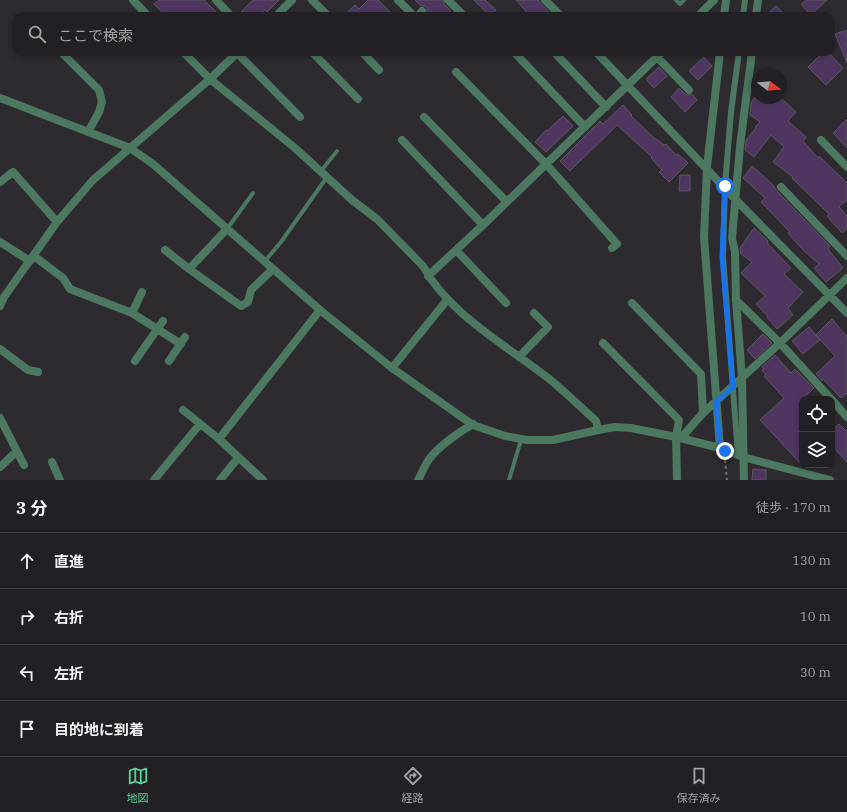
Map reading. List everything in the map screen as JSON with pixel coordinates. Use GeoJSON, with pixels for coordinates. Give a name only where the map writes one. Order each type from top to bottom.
{"type":"FeatureCollection","features":[{"type":"Feature","properties":{"kind":"street"},"geometry":{"type":"LineString","coordinates":[[133,0],[144,12]]}},
{"type":"Feature","properties":{"kind":"street"},"geometry":{"type":"LineString","coordinates":[[216,0],[227,12]]}},
{"type":"Feature","properties":{"kind":"street"},"geometry":{"type":"LineString","coordinates":[[280,12],[292,0]]}},
{"type":"Feature","properties":{"kind":"street"},"geometry":{"type":"LineString","coordinates":[[312,0],[324,12]]}},
{"type":"Feature","properties":{"kind":"street"},"geometry":{"type":"LineString","coordinates":[[398,0],[410,12]]}},
{"type":"Feature","properties":{"kind":"street"},"geometry":{"type":"LineString","coordinates":[[448,0],[460,12]]}},
{"type":"Feature","properties":{"kind":"street"},"geometry":{"type":"LineString","coordinates":[[545,0],[557,12]]}},
{"type":"Feature","properties":{"kind":"street"},"geometry":{"type":"LineString","coordinates":[[702,12],[714,0]]}},
{"type":"Feature","properties":{"kind":"street"},"geometry":{"type":"LineString","coordinates":[[724,12],[726,0]]}},
{"type":"Feature","properties":{"kind":"street"},"geometry":{"type":"LineString","coordinates":[[744,12],[745,0]]}},
{"type":"Feature","properties":{"kind":"street"},"geometry":{"type":"LineString","coordinates":[[756,12],[758,0]]}},
{"type":"Feature","properties":{"kind":"street"},"geometry":{"type":"LineString","coordinates":[[65,56],[99,90],[102,102],[99,112],[88,132]]}},
{"type":"Feature","properties":{"kind":"street"},"geometry":{"type":"LineString","coordinates":[[187,56],[210,79],[296,148],[352,200],[377,219],[423,266],[428,276],[447,300],[552,382],[596,421],[598,430]]}},
{"type":"Feature","properties":{"kind":"street"},"geometry":{"type":"LineString","coordinates":[[0,306],[2,296],[32,258],[57,222],[93,180],[235,56]]}},
{"type":"Feature","properties":{"kind":"street"},"geometry":{"type":"LineString","coordinates":[[241,56],[300,117]]}},
{"type":"Feature","properties":{"kind":"street"},"geometry":{"type":"LineString","coordinates":[[316,56],[358,99]]}},
{"type":"Feature","properties":{"kind":"street"},"geometry":{"type":"LineString","coordinates":[[366,56],[379,70]]}},
{"type":"Feature","properties":{"kind":"street"},"geometry":{"type":"LineString","coordinates":[[518,56],[585,127]]}},
{"type":"Feature","properties":{"kind":"street"},"geometry":{"type":"LineString","coordinates":[[558,56],[606,107]]}},
{"type":"Feature","properties":{"kind":"street"},"geometry":{"type":"LineString","coordinates":[[600,56],[725,186],[736,200],[847,313]]}},
{"type":"Feature","properties":{"kind":"street"},"geometry":{"type":"LineString","coordinates":[[428,276],[658,56]]}},
{"type":"Feature","properties":{"kind":"street"},"geometry":{"type":"LineString","coordinates":[[660,56],[689,90]]}},
{"type":"Feature","properties":{"kind":"street"},"geometry":{"type":"LineString","coordinates":[[720,56],[707,167],[704,237],[716,402],[722,450]]}},
{"type":"Feature","properties":{"kind":"street"},"geometry":{"type":"LineString","coordinates":[[738,56],[731,112],[725,186],[722,257],[733,387],[744,480]]}},
{"type":"Feature","properties":{"kind":"street"},"geometry":{"type":"LineString","coordinates":[[741,456],[742,378],[736,300],[735,252],[732,238],[741,139],[751,56]]}},
{"type":"Feature","properties":{"kind":"street"},"geometry":{"type":"LineString","coordinates":[[456,72],[546,164],[617,244],[612,248]]}},
{"type":"Feature","properties":{"kind":"street"},"geometry":{"type":"LineString","coordinates":[[0,98],[130,148],[153,164],[320,310],[392,368],[473,424],[505,436],[521,440],[552,440],[615,427],[631,428],[678,438],[830,480]]}},
{"type":"Feature","properties":{"kind":"street"},"geometry":{"type":"LineString","coordinates":[[424,117],[507,202]]}},
{"type":"Feature","properties":{"kind":"street"},"geometry":{"type":"LineString","coordinates":[[402,140],[483,225]]}},
{"type":"Feature","properties":{"kind":"street"},"geometry":{"type":"LineString","coordinates":[[821,140],[847,167]]}},
{"type":"Feature","properties":{"kind":"street"},"geometry":{"type":"LineString","coordinates":[[0,182],[13,172],[57,222]]}},
{"type":"Feature","properties":{"kind":"street"},"geometry":{"type":"LineString","coordinates":[[781,187],[847,256]]}},
{"type":"Feature","properties":{"kind":"street"},"geometry":{"type":"LineString","coordinates":[[189,269],[227,229]]}},
{"type":"Feature","properties":{"kind":"street"},"geometry":{"type":"LineString","coordinates":[[0,242],[32,258],[63,278],[70,288],[132,313],[157,329],[183,341],[169,361]]}},
{"type":"Feature","properties":{"kind":"street"},"geometry":{"type":"LineString","coordinates":[[165,250],[241,306],[248,302],[251,290],[273,269]]}},
{"type":"Feature","properties":{"kind":"street"},"geometry":{"type":"LineString","coordinates":[[456,250],[506,303]]}},
{"type":"Feature","properties":{"kind":"street"},"geometry":{"type":"LineString","coordinates":[[678,438],[847,278]]}},
{"type":"Feature","properties":{"kind":"street"},"geometry":{"type":"LineString","coordinates":[[132,313],[142,292]]}},
{"type":"Feature","properties":{"kind":"street"},"geometry":{"type":"LineString","coordinates":[[392,368],[447,300]]}},
{"type":"Feature","properties":{"kind":"street"},"geometry":{"type":"LineString","coordinates":[[736,300],[780,343],[827,396]]}},
{"type":"Feature","properties":{"kind":"street"},"geometry":{"type":"LineString","coordinates":[[632,303],[701,374],[703,413]]}},
{"type":"Feature","properties":{"kind":"street"},"geometry":{"type":"LineString","coordinates":[[219,439],[320,310]]}},
{"type":"Feature","properties":{"kind":"street"},"geometry":{"type":"LineString","coordinates":[[519,357],[548,327],[534,313]]}},
{"type":"Feature","properties":{"kind":"street"},"geometry":{"type":"LineString","coordinates":[[135,361],[163,321]]}},
{"type":"Feature","properties":{"kind":"street"},"geometry":{"type":"LineString","coordinates":[[603,343],[679,420],[677,480]]}},
{"type":"Feature","properties":{"kind":"street"},"geometry":{"type":"LineString","coordinates":[[0,349],[28,370],[38,372]]}},
{"type":"Feature","properties":{"kind":"street"},"geometry":{"type":"LineString","coordinates":[[835,404],[847,417]]}},
{"type":"Feature","properties":{"kind":"street"},"geometry":{"type":"LineString","coordinates":[[182,410],[219,439],[263,480]]}},
{"type":"Feature","properties":{"kind":"street"},"geometry":{"type":"LineString","coordinates":[[0,418],[24,465]]}},
{"type":"Feature","properties":{"kind":"street"},"geometry":{"type":"LineString","coordinates":[[154,480],[200,424]]}},
{"type":"Feature","properties":{"kind":"street"},"geometry":{"type":"LineString","coordinates":[[418,480],[429,459],[435,452],[460,432],[473,424]]}},
{"type":"Feature","properties":{"kind":"street"},"geometry":{"type":"LineString","coordinates":[[0,467],[17,451]]}},
{"type":"Feature","properties":{"kind":"street"},"geometry":{"type":"LineString","coordinates":[[220,480],[238,458]]}},
{"type":"Feature","properties":{"kind":"street"},"geometry":{"type":"LineString","coordinates":[[52,462],[60,480]]}},
{"type":"Feature","properties":{"kind":"lane"},"geometry":{"type":"LineString","coordinates":[[676,0],[680,4],[684,0]]}},
{"type":"Feature","properties":{"kind":"lane"},"geometry":{"type":"LineString","coordinates":[[320,171],[337,151]]}},
{"type":"Feature","properties":{"kind":"lane"},"geometry":{"type":"LineString","coordinates":[[264,262],[281,242],[327,177]]}},
{"type":"Feature","properties":{"kind":"lane"},"geometry":{"type":"LineString","coordinates":[[227,229],[253,193]]}},
{"type":"Feature","properties":{"kind":"lane"},"geometry":{"type":"LineString","coordinates":[[509,480],[521,440]]}},
{"type":"Feature","properties":{"kind":"path"},"geometry":{"type":"LineString","coordinates":[[722,450],[727,480]]}},
{"type":"Feature","properties":{"kind":"building"},"geometry":{"type":"Polygon","coordinates":[[[159,0],[204,0],[216,12],[162,12],[154,4],[159,0]]]}},
{"type":"Feature","properties":{"kind":"building"},"geometry":{"type":"Polygon","coordinates":[[[253,0],[279,0],[267,12],[265,10],[263,12],[241,12],[253,0]]]}},
{"type":"Feature","properties":{"kind":"building"},"geometry":{"type":"Polygon","coordinates":[[[368,0],[378,0],[390,12],[347,12],[355,5],[359,9],[368,0]]]}},
{"type":"Feature","properties":{"kind":"building"},"geometry":{"type":"Polygon","coordinates":[[[415,0],[443,0],[444,4],[451,11],[427,12],[425,6],[421,6],[415,0]]]}},
{"type":"Feature","properties":{"kind":"building"},"geometry":{"type":"Polygon","coordinates":[[[474,0],[485,0],[496,10],[494,12],[486,12],[474,0]]]}},
{"type":"Feature","properties":{"kind":"building"},"geometry":{"type":"Polygon","coordinates":[[[516,0],[538,0],[549,12],[526,12],[516,0]]]}},
{"type":"Feature","properties":{"kind":"building"},"geometry":{"type":"Polygon","coordinates":[[[806,0],[827,0],[814,12],[808,12],[801,4],[806,0]]]}},
{"type":"Feature","properties":{"kind":"building"},"geometry":{"type":"Polygon","coordinates":[[[776,6],[782,12],[769,12],[776,6]]]}},
{"type":"Feature","properties":{"kind":"building"},"geometry":{"type":"Polygon","coordinates":[[[847,30],[847,63],[835,34],[847,30]]]}},
{"type":"Feature","properties":{"kind":"building"},"geometry":{"type":"Polygon","coordinates":[[[819,56],[832,56],[843,68],[826,85],[808,67],[819,56]]]}},
{"type":"Feature","properties":{"kind":"building"},"geometry":{"type":"Polygon","coordinates":[[[704,57],[712,66],[698,80],[689,71],[704,57]]]}},
{"type":"Feature","properties":{"kind":"building"},"geometry":{"type":"Polygon","coordinates":[[[659,67],[667,76],[654,88],[646,79],[659,67]]]}},
{"type":"Feature","properties":{"kind":"building"},"geometry":{"type":"Polygon","coordinates":[[[679,88],[685,94],[692,94],[697,100],[685,112],[671,97],[679,88]]]}},
{"type":"Feature","properties":{"kind":"building"},"geometry":{"type":"Polygon","coordinates":[[[751,103],[787,104],[796,112],[788,121],[806,137],[803,141],[818,158],[819,156],[847,183],[847,200],[839,207],[847,216],[847,229],[842,233],[827,216],[829,214],[792,178],[793,177],[773,162],[784,147],[771,135],[754,157],[745,150],[746,140],[760,122],[750,115],[751,103]]]}},
{"type":"Feature","properties":{"kind":"building"},"geometry":{"type":"Polygon","coordinates":[[[623,105],[632,115],[631,116],[652,136],[664,145],[666,144],[676,155],[678,154],[688,163],[669,182],[659,172],[662,170],[651,158],[652,157],[617,125],[570,171],[560,161],[600,121],[603,124],[623,105]]]}},
{"type":"Feature","properties":{"kind":"building"},"geometry":{"type":"Polygon","coordinates":[[[563,116],[573,126],[546,152],[535,142],[546,130],[547,131],[563,116]]]}},
{"type":"Feature","properties":{"kind":"building"},"geometry":{"type":"Polygon","coordinates":[[[847,119],[847,148],[833,133],[847,119]]]}},
{"type":"Feature","properties":{"kind":"building"},"geometry":{"type":"Polygon","coordinates":[[[752,166],[772,184],[830,246],[828,249],[843,268],[826,282],[814,268],[819,264],[803,250],[788,233],[790,232],[761,202],[765,198],[743,178],[752,166]]]}},
{"type":"Feature","properties":{"kind":"building"},"geometry":{"type":"Polygon","coordinates":[[[680,175],[690,175],[690,191],[679,191],[680,175]]]}},
{"type":"Feature","properties":{"kind":"building"},"geometry":{"type":"Polygon","coordinates":[[[754,228],[768,241],[767,243],[791,268],[784,274],[803,292],[788,308],[793,315],[777,329],[767,317],[768,316],[756,304],[765,296],[741,273],[752,262],[741,254],[740,248],[754,228]]]}},
{"type":"Feature","properties":{"kind":"building"},"geometry":{"type":"Polygon","coordinates":[[[832,319],[847,337],[847,393],[841,398],[823,379],[822,381],[816,374],[835,356],[816,335],[832,319]]]}},
{"type":"Feature","properties":{"kind":"building"},"geometry":{"type":"Polygon","coordinates":[[[809,327],[820,340],[803,354],[792,341],[809,327]]]}},
{"type":"Feature","properties":{"kind":"building"},"geometry":{"type":"Polygon","coordinates":[[[763,334],[772,343],[755,359],[747,350],[763,334]]]}},
{"type":"Feature","properties":{"kind":"building"},"geometry":{"type":"Polygon","coordinates":[[[775,355],[791,373],[795,369],[814,388],[805,396],[799,396],[799,462],[760,420],[784,398],[764,376],[766,375],[762,370],[764,368],[762,367],[775,355]]]}},
{"type":"Feature","properties":{"kind":"building"},"geometry":{"type":"Polygon","coordinates":[[[839,424],[847,432],[847,462],[835,449],[835,427],[839,424]]]}},
{"type":"Feature","properties":{"kind":"building"},"geometry":{"type":"Polygon","coordinates":[[[753,469],[766,470],[766,480],[752,480],[753,469]]]}},
{"type":"Feature","properties":{"kind":"route"},"geometry":{"type":"LineString","coordinates":[[725,186],[722,257],[733,387],[716,402],[720,448],[725,451]]}}]}
